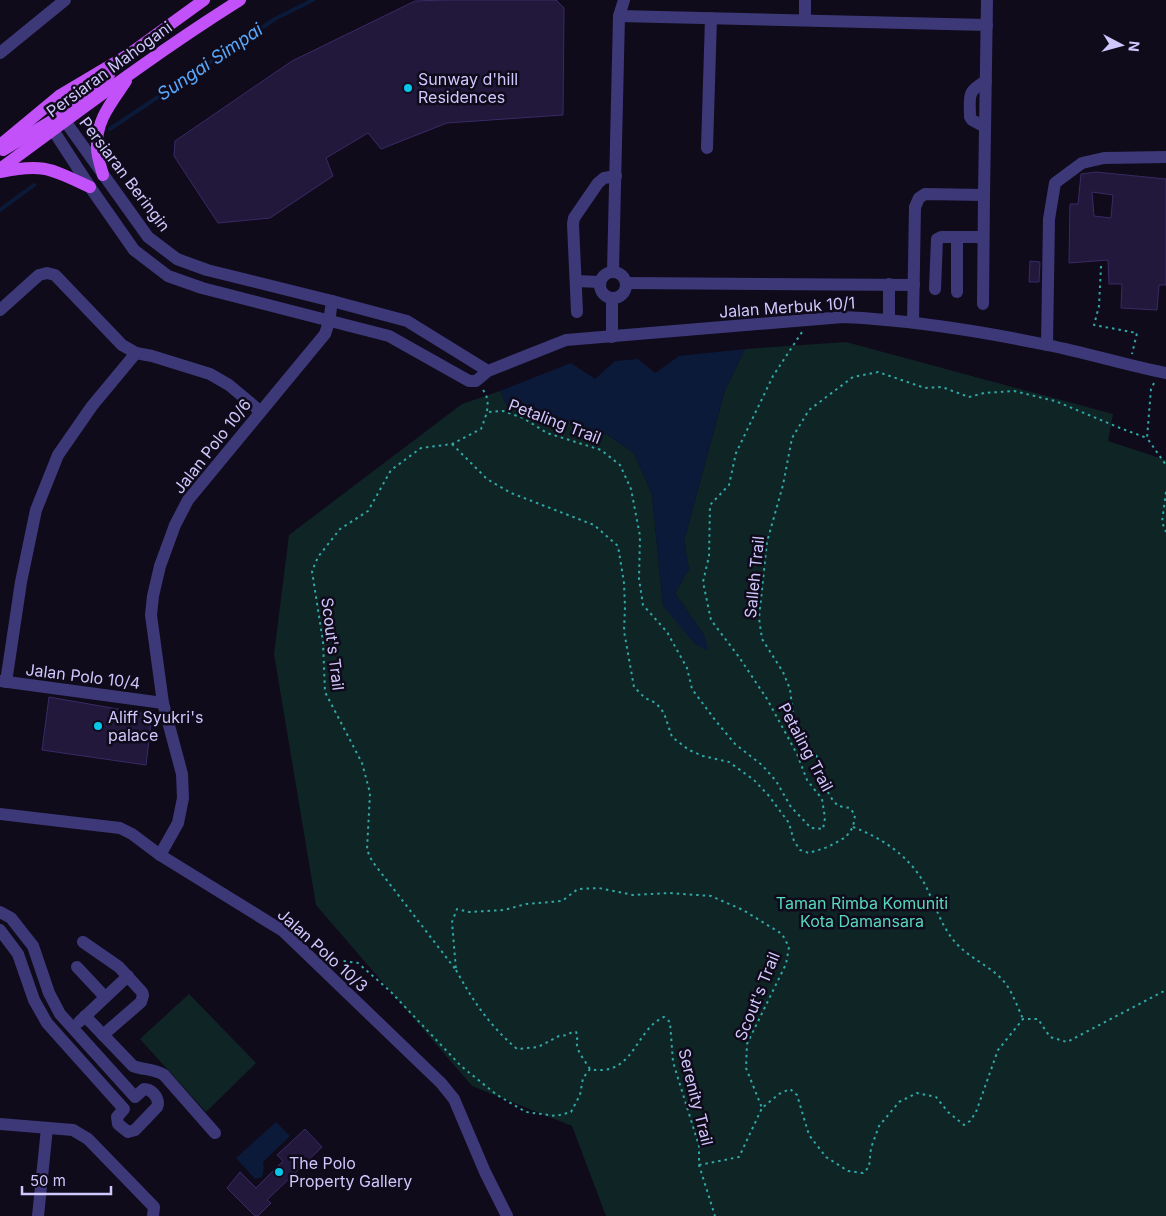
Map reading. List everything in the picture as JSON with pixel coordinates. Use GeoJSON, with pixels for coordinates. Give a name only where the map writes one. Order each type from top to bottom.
{"type":"FeatureCollection","features":[{"type":"Feature","properties":{"kind":"main road","name":"Persiaran Mahogani"},"geometry":{"type":"LineString","coordinates":[[0,145],[59,96],[128,55],[204,0]]}},
{"type":"Feature","properties":{"kind":"main road","name":"Persiaran Mahogani"},"geometry":{"type":"LineString","coordinates":[[0,170],[58,124],[195,28],[240,0]]}},
{"type":"Feature","properties":{"kind":"main road"},"geometry":{"type":"LineString","coordinates":[[0,152],[58,124],[73,102],[111,73],[128,55]]}},
{"type":"Feature","properties":{"kind":"main road"},"geometry":{"type":"LineString","coordinates":[[103,176],[96,148],[100,124],[105,112],[134,71]]}},
{"type":"Feature","properties":{"kind":"main road"},"geometry":{"type":"LineString","coordinates":[[0,170],[41,167],[59,172],[90,187]]}},
{"type":"Feature","properties":{"kind":"street"},"geometry":{"type":"LineString","coordinates":[[613,272],[619,16],[624,0]]}},
{"type":"Feature","properties":{"kind":"street"},"geometry":{"type":"LineString","coordinates":[[805,0],[805,20]]}},
{"type":"Feature","properties":{"kind":"street"},"geometry":{"type":"LineString","coordinates":[[983,304],[987,0]]}},
{"type":"Feature","properties":{"kind":"street"},"geometry":{"type":"LineString","coordinates":[[0,53],[56,2]]}},
{"type":"Feature","properties":{"kind":"street"},"geometry":{"type":"LineString","coordinates":[[619,16],[986,25]]}},
{"type":"Feature","properties":{"kind":"street"},"geometry":{"type":"LineString","coordinates":[[707,148],[710,18]]}},
{"type":"Feature","properties":{"kind":"street","name":"Persiaran Beringin"},"geometry":{"type":"LineString","coordinates":[[58,124],[103,176],[148,236],[177,259],[207,270],[332,300],[407,321],[488,371]]}},
{"type":"Feature","properties":{"kind":"street","name":"Persiaran Beringin"},"geometry":{"type":"LineString","coordinates":[[58,124],[90,187],[134,250],[168,276],[202,288],[388,336],[469,381],[476,381]]}},
{"type":"Feature","properties":{"kind":"street"},"geometry":{"type":"LineString","coordinates":[[1047,344],[1049,219],[1055,184],[1082,163],[1104,158],[1166,157]]}},
{"type":"Feature","properties":{"kind":"street"},"geometry":{"type":"LineString","coordinates":[[577,312],[574,218],[598,183],[604,178],[616,176]]}},
{"type":"Feature","properties":{"kind":"street"},"geometry":{"type":"LineString","coordinates":[[913,322],[915,207],[919,198],[925,194],[984,195]]}},
{"type":"Feature","properties":{"kind":"street"},"geometry":{"type":"LineString","coordinates":[[934,289],[937,239],[941,237],[983,237]]}},
{"type":"Feature","properties":{"kind":"street"},"geometry":{"type":"LineString","coordinates":[[957,237],[957,292]]}},
{"type":"Feature","properties":{"kind":"street"},"geometry":{"type":"LineString","coordinates":[[613,272],[622,274],[626,282],[625,290],[612,298],[604,294],[601,290],[600,282],[605,274],[613,272]]}},
{"type":"Feature","properties":{"kind":"street"},"geometry":{"type":"LineString","coordinates":[[0,310],[39,275],[47,273],[55,275],[122,345],[136,353],[210,374],[229,385],[260,411]]}},
{"type":"Feature","properties":{"kind":"street"},"geometry":{"type":"LineString","coordinates":[[576,281],[600,282]]}},
{"type":"Feature","properties":{"kind":"street"},"geometry":{"type":"LineString","coordinates":[[626,282],[914,285]]}},
{"type":"Feature","properties":{"kind":"street"},"geometry":{"type":"LineString","coordinates":[[889,284],[889,319]]}},
{"type":"Feature","properties":{"kind":"street"},"geometry":{"type":"LineString","coordinates":[[612,298],[612,337]]}},
{"type":"Feature","properties":{"kind":"street"},"geometry":{"type":"LineString","coordinates":[[329,322],[332,300]]}},
{"type":"Feature","properties":{"kind":"street","name":"Jalan Merbuk 10/1"},"geometry":{"type":"LineString","coordinates":[[476,381],[488,371],[566,340],[843,317],[913,322],[1047,344],[1162,372]]}},
{"type":"Feature","properties":{"kind":"street","name":"Jalan Polo 10/6"},"geometry":{"type":"LineString","coordinates":[[160,855],[178,823],[183,798],[182,774],[163,703],[151,616],[153,596],[160,566],[175,525],[188,500],[325,334],[329,322]]}},
{"type":"Feature","properties":{"kind":"street"},"geometry":{"type":"LineString","coordinates":[[3,682],[21,582],[39,501],[58,455],[92,406],[136,353]]}},
{"type":"Feature","properties":{"kind":"street","name":"Jalan Polo 10/4"},"geometry":{"type":"LineString","coordinates":[[3,682],[163,703]]}},
{"type":"Feature","properties":{"kind":"street","name":"Jalan Polo 10/3"},"geometry":{"type":"LineString","coordinates":[[0,814],[120,828],[283,931],[442,1083],[454,1099],[485,1172],[507,1216]]}},
{"type":"Feature","properties":{"kind":"street"},"geometry":{"type":"LineString","coordinates":[[0,912],[11,918],[33,946],[49,994],[60,1014],[135,1097]]}},
{"type":"Feature","properties":{"kind":"street"},"geometry":{"type":"LineString","coordinates":[[0,930],[18,954],[34,1000],[47,1023],[124,1109]]}},
{"type":"Feature","properties":{"kind":"street"},"geometry":{"type":"LineString","coordinates":[[83,942],[119,967],[143,995],[141,1002],[103,1035]]}},
{"type":"Feature","properties":{"kind":"street"},"geometry":{"type":"LineString","coordinates":[[77,967],[105,997]]}},
{"type":"Feature","properties":{"kind":"street"},"geometry":{"type":"LineString","coordinates":[[61,1040],[128,976]]}},
{"type":"Feature","properties":{"kind":"street"},"geometry":{"type":"LineString","coordinates":[[85,1016],[133,1066],[156,1070],[164,1075],[215,1133]]}},
{"type":"Feature","properties":{"kind":"street"},"geometry":{"type":"LineString","coordinates":[[148,1089],[157,1097],[158,1104],[132,1132],[124,1130],[117,1117],[135,1097],[141,1091],[148,1089]]}},
{"type":"Feature","properties":{"kind":"street"},"geometry":{"type":"LineString","coordinates":[[0,1124],[73,1130],[88,1139],[156,1213]]}},
{"type":"Feature","properties":{"kind":"street"},"geometry":{"type":"LineString","coordinates":[[38,1216],[47,1128]]}},
{"type":"Feature","properties":{"kind":"path"},"geometry":{"type":"LineString","coordinates":[[1101,266],[1099,306],[1094,325],[1137,333],[1130,364]]}},
{"type":"Feature","properties":{"kind":"path","name":"Petaling Trail"},"geometry":{"type":"LineString","coordinates":[[487,412],[503,411],[523,418],[547,434],[602,450],[620,465],[631,489],[640,536],[639,579],[643,605],[667,632],[686,668],[692,689],[714,720],[735,744],[762,765],[776,782],[791,807],[811,828],[823,829],[825,818],[822,800],[807,780],[797,754],[767,699],[711,620],[703,582],[709,556],[710,505],[729,485],[736,453],[773,376],[811,320]]}},
{"type":"Feature","properties":{"kind":"path","name":"Salleh Trail"},"geometry":{"type":"LineString","coordinates":[[853,826],[855,815],[850,808],[838,806],[826,789],[822,768],[793,715],[790,689],[783,672],[762,638],[759,618],[767,542],[783,485],[792,438],[809,410],[853,377],[878,372],[924,388],[942,387],[969,397],[984,393],[1014,391],[1055,401],[1147,438]]}},
{"type":"Feature","properties":{"kind":"path"},"geometry":{"type":"LineString","coordinates":[[1162,372],[1151,389],[1147,438],[1166,465]]}},
{"type":"Feature","properties":{"kind":"path"},"geometry":{"type":"LineString","coordinates":[[476,381],[487,396],[487,412]]}},
{"type":"Feature","properties":{"kind":"path","name":"Scout's Trail"},"geometry":{"type":"LineString","coordinates":[[456,970],[366,850],[370,793],[362,764],[325,692],[322,642],[312,571],[318,557],[340,529],[368,511],[391,470],[422,448],[452,444],[482,428],[487,412]]}},
{"type":"Feature","properties":{"kind":"path"},"geometry":{"type":"LineString","coordinates":[[452,444],[487,479],[511,493],[594,525],[618,546],[624,582],[624,631],[634,687],[645,698],[656,703],[664,713],[672,737],[689,750],[703,756],[729,762],[754,780],[769,796],[789,823],[794,841],[800,850],[809,853],[828,846],[846,837],[853,826],[884,841],[896,850],[918,873],[940,920],[956,944],[991,970],[1006,984],[1023,1019]]}},
{"type":"Feature","properties":{"kind":"path"},"geometry":{"type":"LineString","coordinates":[[1166,492],[1162,522],[1166,532]]}},
{"type":"Feature","properties":{"kind":"path","name":"Scout's Trail"},"geometry":{"type":"LineString","coordinates":[[456,970],[452,922],[456,910],[469,912],[504,910],[526,904],[562,901],[578,888],[600,888],[633,895],[669,893],[711,896],[743,910],[782,934],[789,947],[786,964],[747,1044],[746,1068],[762,1108]]}},
{"type":"Feature","properties":{"kind":"path"},"geometry":{"type":"LineString","coordinates":[[320,966],[336,960],[358,963],[390,992],[461,1066],[497,1095],[526,1112],[556,1116],[571,1112],[580,1095],[583,1078],[590,1069],[578,1050],[576,1041],[578,1036],[576,1032],[559,1036],[538,1047],[516,1049],[503,1038],[477,1006],[456,970]]}},
{"type":"Feature","properties":{"kind":"path"},"geometry":{"type":"LineString","coordinates":[[1023,1019],[1038,1019],[1050,1038],[1067,1042],[1166,990]]}},
{"type":"Feature","properties":{"kind":"path","name":"Serenity Trail"},"geometry":{"type":"LineString","coordinates":[[590,1069],[609,1070],[629,1056],[656,1020],[664,1017],[670,1022],[673,1062],[699,1146],[699,1164],[715,1216]]}},
{"type":"Feature","properties":{"kind":"path"},"geometry":{"type":"LineString","coordinates":[[699,1164],[739,1157],[762,1108],[779,1094],[790,1089],[797,1095],[809,1135],[826,1157],[848,1171],[863,1173],[869,1167],[871,1148],[879,1126],[899,1102],[917,1092],[936,1096],[948,1112],[964,1125],[970,1122],[976,1112],[998,1050],[1023,1019]]}},
{"type":"Feature","properties":{"kind":"green space","name":"Taman Rimba Komuniti Kota Damansara"},"geometry":{"type":"Polygon","coordinates":[[[846,342],[1113,414],[1108,441],[1166,460],[1166,1216],[606,1216],[572,1126],[472,1086],[316,905],[274,654],[289,535],[462,404],[500,391],[507,406],[555,416],[606,434],[634,453],[652,494],[663,606],[705,637],[675,593],[689,569],[684,541],[725,390],[745,349],[846,342]]]}},
{"type":"Feature","properties":{"kind":"green space"},"geometry":{"type":"Polygon","coordinates":[[[189,994],[256,1063],[206,1112],[140,1039],[189,994]]]}},
{"type":"Feature","properties":{"kind":"water"},"geometry":{"type":"Polygon","coordinates":[[[745,349],[725,390],[684,541],[689,569],[675,593],[705,637],[708,651],[694,643],[663,606],[652,494],[634,453],[606,434],[555,416],[507,406],[500,391],[571,363],[595,379],[615,361],[638,359],[655,373],[679,356],[745,349]]]}},
{"type":"Feature","properties":{"kind":"water"},"geometry":{"type":"Polygon","coordinates":[[[276,1122],[290,1136],[263,1162],[262,1177],[255,1179],[236,1158],[276,1122]]]}},
{"type":"Feature","properties":{"kind":"building","name":"Sunway d'hill Residences"},"geometry":{"type":"Polygon","coordinates":[[[556,0],[564,8],[563,115],[447,123],[381,149],[368,133],[326,158],[333,176],[270,218],[218,223],[174,156],[175,141],[292,61],[415,1],[556,0]]]}},
{"type":"Feature","properties":{"kind":"building"},"geometry":{"type":"Polygon","coordinates":[[[1096,172],[1166,179],[1166,285],[1159,285],[1157,310],[1121,308],[1122,284],[1109,284],[1108,260],[1069,263],[1070,204],[1078,204],[1081,174],[1096,172]],[[1092,192],[1094,216],[1111,218],[1113,195],[1092,192]]]}},
{"type":"Feature","properties":{"kind":"building"},"geometry":{"type":"Polygon","coordinates":[[[1030,261],[1040,262],[1039,282],[1029,282],[1030,261]]]}},
{"type":"Feature","properties":{"kind":"building","name":"Aliff Syukri's palace"},"geometry":{"type":"Polygon","coordinates":[[[49,697],[152,715],[146,765],[42,750],[49,697]]]}},
{"type":"Feature","properties":{"kind":"building","name":"The Polo Property Gallery"},"geometry":{"type":"Polygon","coordinates":[[[305,1129],[322,1147],[267,1200],[271,1203],[258,1216],[255,1216],[227,1188],[240,1172],[256,1188],[283,1161],[277,1155],[305,1129]]]}},
{"type":"Feature","properties":{"kind":"waterway","name":"Sungai Simpai"},"geometry":{"type":"LineString","coordinates":[[110,129],[275,19],[313,0]]}},
{"type":"Feature","properties":{"kind":"waterway","name":"Sungai Simpai"},"geometry":{"type":"LineString","coordinates":[[0,210],[34,185]]}},
{"type":"Feature","properties":{"kind":"place","name":"Sunway d'hill Residences"},"geometry":{"type":"Point","coordinates":[408,88]}},
{"type":"Feature","properties":{"kind":"place","name":"Aliff Syukri's palace"},"geometry":{"type":"Point","coordinates":[98,726]}},
{"type":"Feature","properties":{"kind":"place","name":"The Polo Property Gallery"},"geometry":{"type":"Point","coordinates":[279,1172]}}]}
